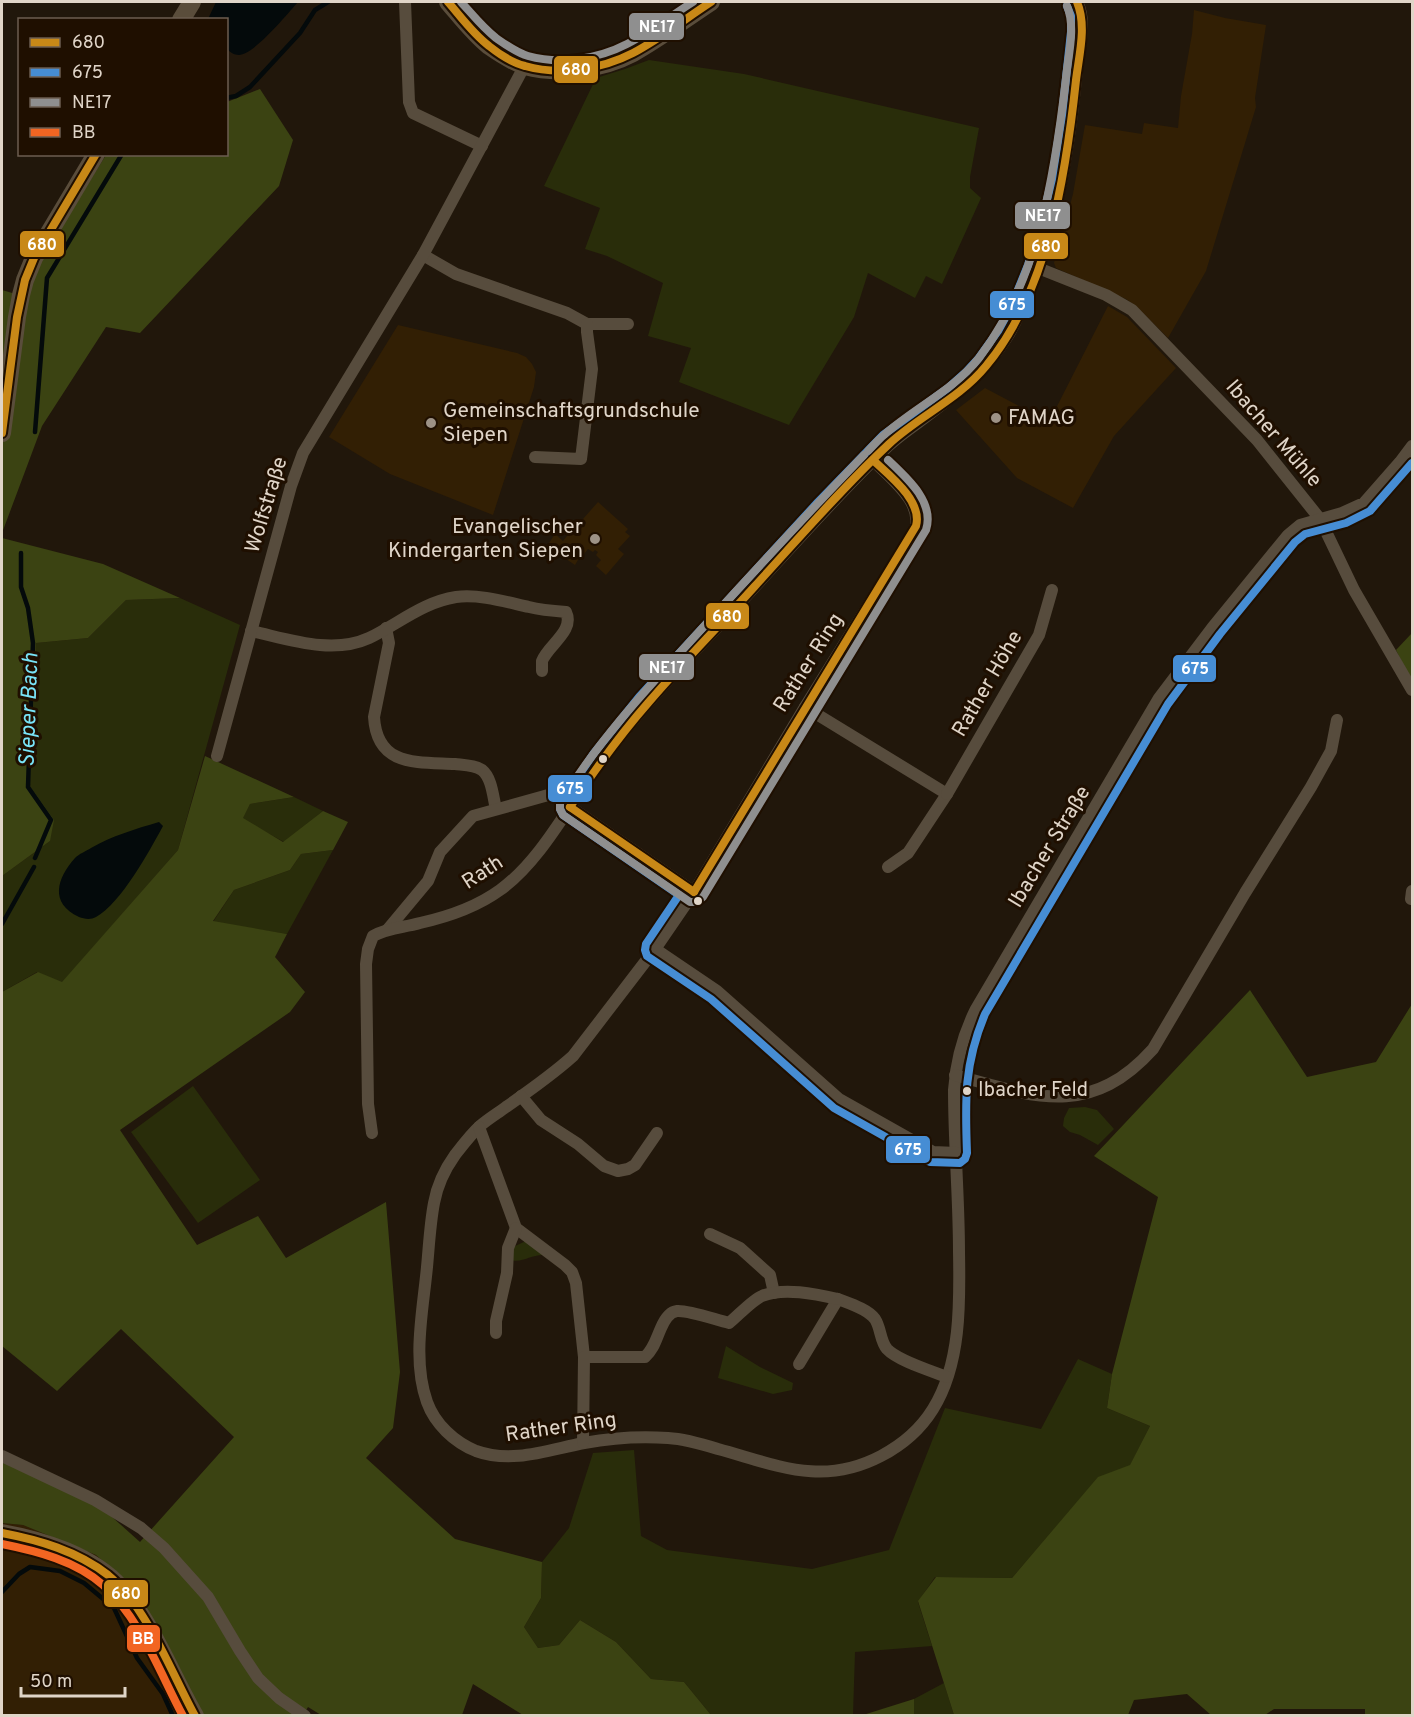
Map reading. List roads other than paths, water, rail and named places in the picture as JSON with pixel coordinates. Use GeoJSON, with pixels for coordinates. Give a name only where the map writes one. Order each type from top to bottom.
{"type":"FeatureCollection","features":[{"type":"Feature","properties":{"kind":"main road"},"geometry":{"type":"LineString","coordinates":[[182,18],[192,2]]}},
{"type":"Feature","properties":{"kind":"main road"},"geometry":{"type":"LineString","coordinates":[[448,2],[472,31],[506,57],[525,66],[562,70],[587,68],[620,59],[633,53],[711,2]]}},
{"type":"Feature","properties":{"kind":"main road"},"geometry":{"type":"LineString","coordinates":[[2,433],[17,317],[25,280],[34,258],[95,156]]}},
{"type":"Feature","properties":{"kind":"main road"},"geometry":{"type":"LineString","coordinates":[[2,1533],[23,1537],[68,1553],[91,1564],[120,1587],[154,1638],[195,1716]]}},
{"type":"Feature","properties":{"kind":"street"},"geometry":{"type":"LineString","coordinates":[[405,2],[409,102],[413,113],[482,146]]}},
{"type":"Feature","properties":{"kind":"street","name":"Rath"},"geometry":{"type":"LineString","coordinates":[[372,1133],[368,1104],[366,964],[373,936],[388,929],[430,921],[471,905],[500,890],[526,865],[639,713],[682,664],[873,460],[890,443],[963,389],[986,366],[1007,337],[1038,268],[1058,200],[1072,116],[1082,14],[1077,2]]}},
{"type":"Feature","properties":{"kind":"street","name":"Wolfstraße"},"geometry":{"type":"LineString","coordinates":[[217,756],[291,486],[303,453],[423,255],[525,66]]}},
{"type":"Feature","properties":{"kind":"street"},"geometry":{"type":"LineString","coordinates":[[423,255],[456,273],[567,313],[587,324],[628,324]]}},
{"type":"Feature","properties":{"kind":"street","name":"Ibacher Mühle"},"geometry":{"type":"LineString","coordinates":[[1038,268],[1106,295],[1132,310],[1257,440],[1320,519],[1354,590],[1413,690]]}},
{"type":"Feature","properties":{"kind":"street"},"geometry":{"type":"LineString","coordinates":[[535,457],[581,459],[592,369],[586,332],[587,324]]}},
{"type":"Feature","properties":{"kind":"street","name":"Ibacher Straße"},"geometry":{"type":"LineString","coordinates":[[947,1377],[958,1332],[959,1302],[955,1075],[966,1030],[976,1009],[1159,699],[1212,628],[1288,535],[1300,525],[1342,513],[1364,503],[1413,446]]}},
{"type":"Feature","properties":{"kind":"street","name":"Rather Ring"},"geometry":{"type":"LineString","coordinates":[[873,460],[909,498],[917,516],[916,526],[694,892],[655,949],[573,1056],[559,1069],[479,1127],[455,1155],[440,1182],[434,1202],[422,1318],[420,1346],[422,1385],[434,1417],[457,1442],[495,1456],[518,1456],[612,1439],[669,1438],[693,1441],[792,1470],[829,1472],[850,1469],[869,1462],[894,1449],[915,1433],[934,1407],[947,1377]]}},
{"type":"Feature","properties":{"kind":"street","name":"Rather Höhe"},"geometry":{"type":"LineString","coordinates":[[888,867],[908,853],[947,794],[1039,635],[1052,590]]}},
{"type":"Feature","properties":{"kind":"street"},"geometry":{"type":"LineString","coordinates":[[251,631],[302,643],[334,645],[367,639],[429,604],[465,596],[495,599],[545,610],[566,612],[569,618],[567,627],[542,662],[542,671]]}},
{"type":"Feature","properties":{"kind":"street"},"geometry":{"type":"LineString","coordinates":[[386,628],[389,643],[374,717],[374,727],[382,745],[390,754],[401,759],[472,766],[481,769],[488,777],[496,809]]}},
{"type":"Feature","properties":{"kind":"street"},"geometry":{"type":"LineString","coordinates":[[805,707],[947,794]]}},
{"type":"Feature","properties":{"kind":"street"},"geometry":{"type":"LineString","coordinates":[[955,1075],[1048,1097],[1071,1096],[1089,1093],[1110,1084],[1142,1062],[1153,1049],[1311,787],[1331,751],[1337,720]]}},
{"type":"Feature","properties":{"kind":"street","name":"Rath"},"geometry":{"type":"LineString","coordinates":[[388,929],[428,881],[440,852],[472,816],[584,785]]}},
{"type":"Feature","properties":{"kind":"street"},"geometry":{"type":"LineString","coordinates":[[570,807],[694,892]]}},
{"type":"Feature","properties":{"kind":"street"},"geometry":{"type":"LineString","coordinates":[[655,949],[717,991],[839,1099],[933,1152],[957,1153]]}},
{"type":"Feature","properties":{"kind":"street"},"geometry":{"type":"LineString","coordinates":[[521,1096],[541,1120],[578,1144],[604,1166],[618,1171],[628,1169],[635,1164],[657,1133]]}},
{"type":"Feature","properties":{"kind":"street"},"geometry":{"type":"LineString","coordinates":[[479,1127],[516,1228],[566,1265],[572,1272],[576,1283],[584,1357],[583,1443]]}},
{"type":"Feature","properties":{"kind":"street"},"geometry":{"type":"LineString","coordinates":[[496,1333],[496,1321],[507,1273],[508,1248],[516,1228]]}},
{"type":"Feature","properties":{"kind":"street"},"geometry":{"type":"LineString","coordinates":[[710,1234],[740,1248],[770,1275],[774,1293]]}},
{"type":"Feature","properties":{"kind":"street"},"geometry":{"type":"LineString","coordinates":[[584,1357],[645,1357],[652,1351],[662,1324],[675,1311],[729,1323],[760,1296],[774,1293],[808,1292],[856,1306],[874,1318],[888,1350],[904,1360],[947,1377]]}},
{"type":"Feature","properties":{"kind":"street"},"geometry":{"type":"LineString","coordinates":[[799,1364],[838,1299]]}},
{"type":"Feature","properties":{"kind":"street"},"geometry":{"type":"LineString","coordinates":[[2,1456],[95,1500],[141,1528],[164,1548],[208,1597],[258,1678],[279,1698],[304,1716]]}},
{"type":"Feature","properties":{"kind":"waterway","name":"Sieper Bach"},"geometry":{"type":"LineString","coordinates":[[228,98],[236,96],[250,87],[300,33],[315,10],[328,2]]}},
{"type":"Feature","properties":{"kind":"waterway","name":"Sieper Bach"},"geometry":{"type":"LineString","coordinates":[[35,432],[47,278],[121,156]]}},
{"type":"Feature","properties":{"kind":"waterway","name":"Sieper Bach"},"geometry":{"type":"LineString","coordinates":[[21,553],[21,587],[28,608],[33,643],[28,787],[51,820],[35,858]]}},
{"type":"Feature","properties":{"kind":"waterway","name":"Sieper Bach"},"geometry":{"type":"LineString","coordinates":[[2,924],[34,867]]}},
{"type":"Feature","properties":{"kind":"waterway"},"geometry":{"type":"LineString","coordinates":[[2,1592],[19,1574],[30,1567],[60,1571],[84,1583],[114,1608],[137,1658],[163,1694],[173,1716]]}},
{"type":"Feature","properties":{"kind":"place","name":"FAMAG"},"geometry":{"type":"Point","coordinates":[996,418]}},
{"type":"Feature","properties":{"kind":"place","name":"Gemeinschaftsgrundschule Siepen"},"geometry":{"type":"Point","coordinates":[431,423]}},
{"type":"Feature","properties":{"kind":"place","name":"Evangelischer Kindergarten Siepen"},"geometry":{"type":"Point","coordinates":[595,539]}},
{"type":"Feature","properties":{"kind":"place","name":"Ibacher Feld"},"geometry":{"type":"Point","coordinates":[967,1091]}}]}
